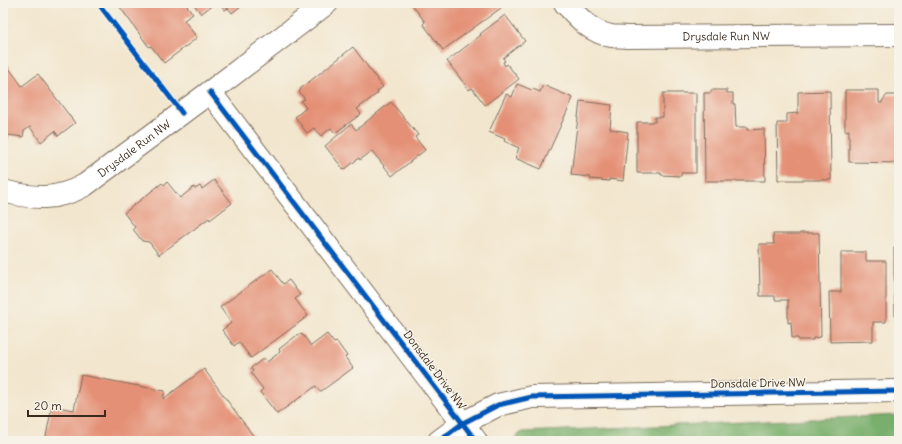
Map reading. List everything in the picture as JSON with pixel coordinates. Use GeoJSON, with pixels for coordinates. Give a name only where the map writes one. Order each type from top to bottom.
{"type":"FeatureCollection","features":[{"type":"Feature","properties":{"kind":"street","name":"Drysdale Run NW"},"geometry":{"type":"LineString","coordinates":[[3,191],[17,195],[38,197],[58,196],[73,192],[85,185],[210,92],[327,3]]}},
{"type":"Feature","properties":{"kind":"street","name":"Drysdale Run NW"},"geometry":{"type":"LineString","coordinates":[[565,3],[579,19],[594,31],[612,36],[899,35]]}},
{"type":"Feature","properties":{"kind":"street","name":"Donsdale Drive NW"},"geometry":{"type":"LineString","coordinates":[[210,92],[463,423],[498,405],[532,397],[899,391]]}},
{"type":"Feature","properties":{"kind":"street"},"geometry":{"type":"LineString","coordinates":[[439,441],[463,423],[476,441]]}},
{"type":"Feature","properties":{"kind":"green space"},"geometry":{"type":"Polygon","coordinates":[[[899,415],[899,441],[511,441],[522,432],[899,415]]]}},
{"type":"Feature","properties":{"kind":"building"},"geometry":{"type":"Polygon","coordinates":[[[117,3],[185,3],[193,14],[184,20],[197,38],[164,63],[151,46],[149,47],[117,3]]]}},
{"type":"Feature","properties":{"kind":"building"},"geometry":{"type":"Polygon","coordinates":[[[193,3],[215,3],[201,14],[193,3]]]}},
{"type":"Feature","properties":{"kind":"building"},"geometry":{"type":"Polygon","coordinates":[[[219,3],[245,3],[232,13],[228,8],[225,10],[219,3]]]}},
{"type":"Feature","properties":{"kind":"building"},"geometry":{"type":"Polygon","coordinates":[[[416,3],[497,3],[501,8],[443,50],[423,24],[425,22],[413,6],[416,3]]]}},
{"type":"Feature","properties":{"kind":"building"},"geometry":{"type":"Polygon","coordinates":[[[505,15],[525,41],[503,58],[505,61],[503,62],[505,66],[507,64],[519,79],[485,105],[472,88],[469,90],[447,61],[505,15]]]}},
{"type":"Feature","properties":{"kind":"building"},"geometry":{"type":"Polygon","coordinates":[[[353,47],[383,87],[377,91],[378,93],[357,109],[361,114],[335,133],[331,128],[321,136],[314,128],[307,133],[295,117],[306,108],[301,101],[305,99],[299,92],[301,90],[300,89],[353,47]]]}},
{"type":"Feature","properties":{"kind":"building"},"geometry":{"type":"Polygon","coordinates":[[[4,61],[22,86],[38,74],[75,123],[58,136],[55,131],[41,142],[30,127],[24,131],[23,137],[8,135],[8,139],[3,139],[4,61]]]}},
{"type":"Feature","properties":{"kind":"building"},"geometry":{"type":"Polygon","coordinates":[[[517,84],[540,92],[543,85],[573,98],[541,169],[515,158],[519,148],[504,141],[505,139],[489,132],[506,94],[512,97],[517,84]]]}},
{"type":"Feature","properties":{"kind":"building"},"geometry":{"type":"Polygon","coordinates":[[[711,90],[727,90],[727,93],[733,93],[736,127],[747,127],[747,130],[764,129],[765,181],[705,181],[704,93],[711,93],[711,90]]]}},
{"type":"Feature","properties":{"kind":"building"},"geometry":{"type":"Polygon","coordinates":[[[845,90],[879,90],[879,103],[882,103],[887,95],[899,96],[899,163],[849,162],[849,130],[845,131],[845,90]]]}},
{"type":"Feature","properties":{"kind":"building"},"geometry":{"type":"Polygon","coordinates":[[[830,91],[831,180],[778,180],[777,123],[787,123],[787,114],[798,113],[798,92],[830,91]]]}},
{"type":"Feature","properties":{"kind":"building"},"geometry":{"type":"Polygon","coordinates":[[[663,93],[696,93],[696,173],[681,173],[681,176],[661,175],[661,173],[637,173],[637,122],[655,122],[655,117],[663,117],[663,93]]]}},
{"type":"Feature","properties":{"kind":"building"},"geometry":{"type":"Polygon","coordinates":[[[580,101],[612,105],[610,129],[628,132],[623,181],[590,179],[590,177],[571,175],[580,101]]]}},
{"type":"Feature","properties":{"kind":"building"},"geometry":{"type":"Polygon","coordinates":[[[391,102],[418,135],[415,137],[425,150],[392,176],[372,151],[360,160],[359,158],[344,170],[325,146],[351,124],[356,130],[391,102]]]}},
{"type":"Feature","properties":{"kind":"building"},"geometry":{"type":"Polygon","coordinates":[[[214,180],[232,203],[159,255],[149,242],[142,241],[133,229],[135,227],[124,213],[162,183],[164,185],[167,182],[180,198],[194,187],[195,189],[200,186],[202,189],[214,180]]]}},
{"type":"Feature","properties":{"kind":"building"},"geometry":{"type":"Polygon","coordinates":[[[819,233],[821,337],[813,338],[813,340],[799,340],[798,338],[792,338],[791,322],[788,323],[788,300],[775,300],[775,296],[760,296],[759,244],[774,244],[773,234],[819,233]]]}},
{"type":"Feature","properties":{"kind":"building"},"geometry":{"type":"Polygon","coordinates":[[[899,243],[899,320],[895,316],[894,248],[899,243]]]}},
{"type":"Feature","properties":{"kind":"building"},"geometry":{"type":"Polygon","coordinates":[[[841,252],[866,252],[866,261],[886,261],[886,322],[873,322],[873,341],[830,342],[829,292],[841,292],[841,252]]]}},
{"type":"Feature","properties":{"kind":"building"},"geometry":{"type":"Polygon","coordinates":[[[272,269],[283,284],[289,280],[300,295],[295,299],[308,316],[251,358],[239,342],[234,346],[222,330],[231,323],[220,307],[272,269]]]}},
{"type":"Feature","properties":{"kind":"building"},"geometry":{"type":"Polygon","coordinates":[[[300,333],[311,346],[327,334],[334,343],[337,342],[353,368],[320,392],[316,386],[277,414],[260,392],[263,389],[251,373],[253,371],[251,368],[264,358],[267,362],[280,352],[279,349],[300,333]]]}},
{"type":"Feature","properties":{"kind":"building"},"geometry":{"type":"Polygon","coordinates":[[[204,369],[257,441],[45,441],[52,406],[74,410],[81,375],[165,391],[163,399],[204,369]]]}},
{"type":"Feature","properties":{"kind":"cycle path"},"geometry":{"type":"LineString","coordinates":[[98,3],[182,113]]}},
{"type":"Feature","properties":{"kind":"cycle path"},"geometry":{"type":"LineString","coordinates":[[210,92],[476,441]]}},
{"type":"Feature","properties":{"kind":"cycle path"},"geometry":{"type":"LineString","coordinates":[[439,441],[463,423],[498,405],[532,397],[899,391]]}}]}
